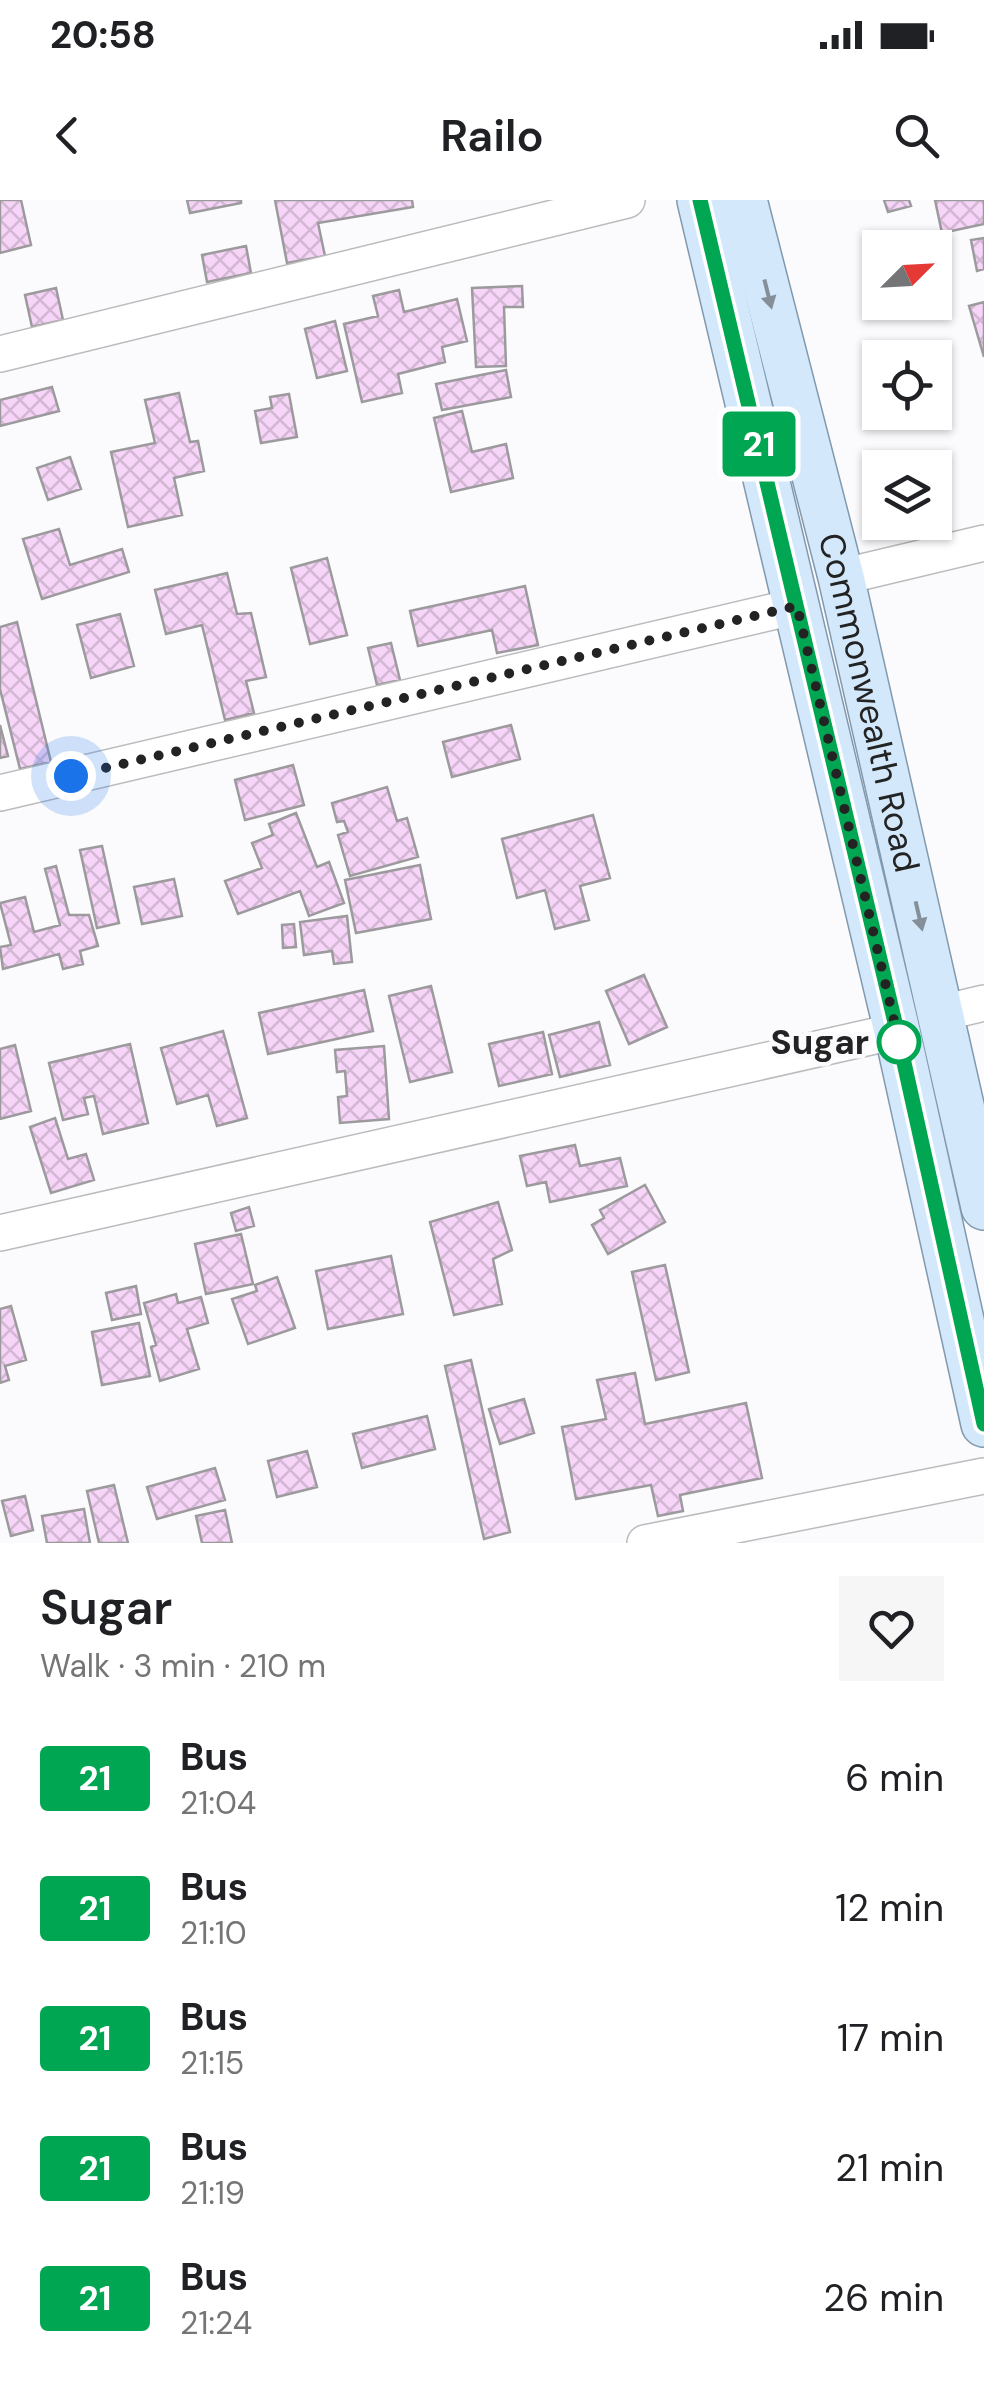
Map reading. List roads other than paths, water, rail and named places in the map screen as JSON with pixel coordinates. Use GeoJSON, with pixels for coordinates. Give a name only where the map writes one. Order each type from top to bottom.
{"type":"FeatureCollection","features":[{"type":"Feature","properties":{"kind":"main road","name":"Commonwealth Road"},"geometry":{"type":"LineString","coordinates":[[700,200],[897,1031],[984,1424]]}},
{"type":"Feature","properties":{"kind":"main road","name":"Commonwealth Road"},"geometry":{"type":"LineString","coordinates":[[744,200],[840,576],[963,1008],[984,1207]]}},
{"type":"Feature","properties":{"kind":"street"},"geometry":{"type":"LineString","coordinates":[[0,354],[628,200]]}},
{"type":"Feature","properties":{"kind":"street"},"geometry":{"type":"LineString","coordinates":[[840,576],[984,544]]}},
{"type":"Feature","properties":{"kind":"street"},"geometry":{"type":"LineString","coordinates":[[0,792],[797,606]]}},
{"type":"Feature","properties":{"kind":"street"},"geometry":{"type":"LineString","coordinates":[[0,1233],[897,1031]]}},
{"type":"Feature","properties":{"kind":"street"},"geometry":{"type":"LineString","coordinates":[[645,1543],[984,1476]]}},
{"type":"Feature","properties":{"kind":"place","name":"Sugar"},"geometry":{"type":"Point","coordinates":[899,1042]}}]}
